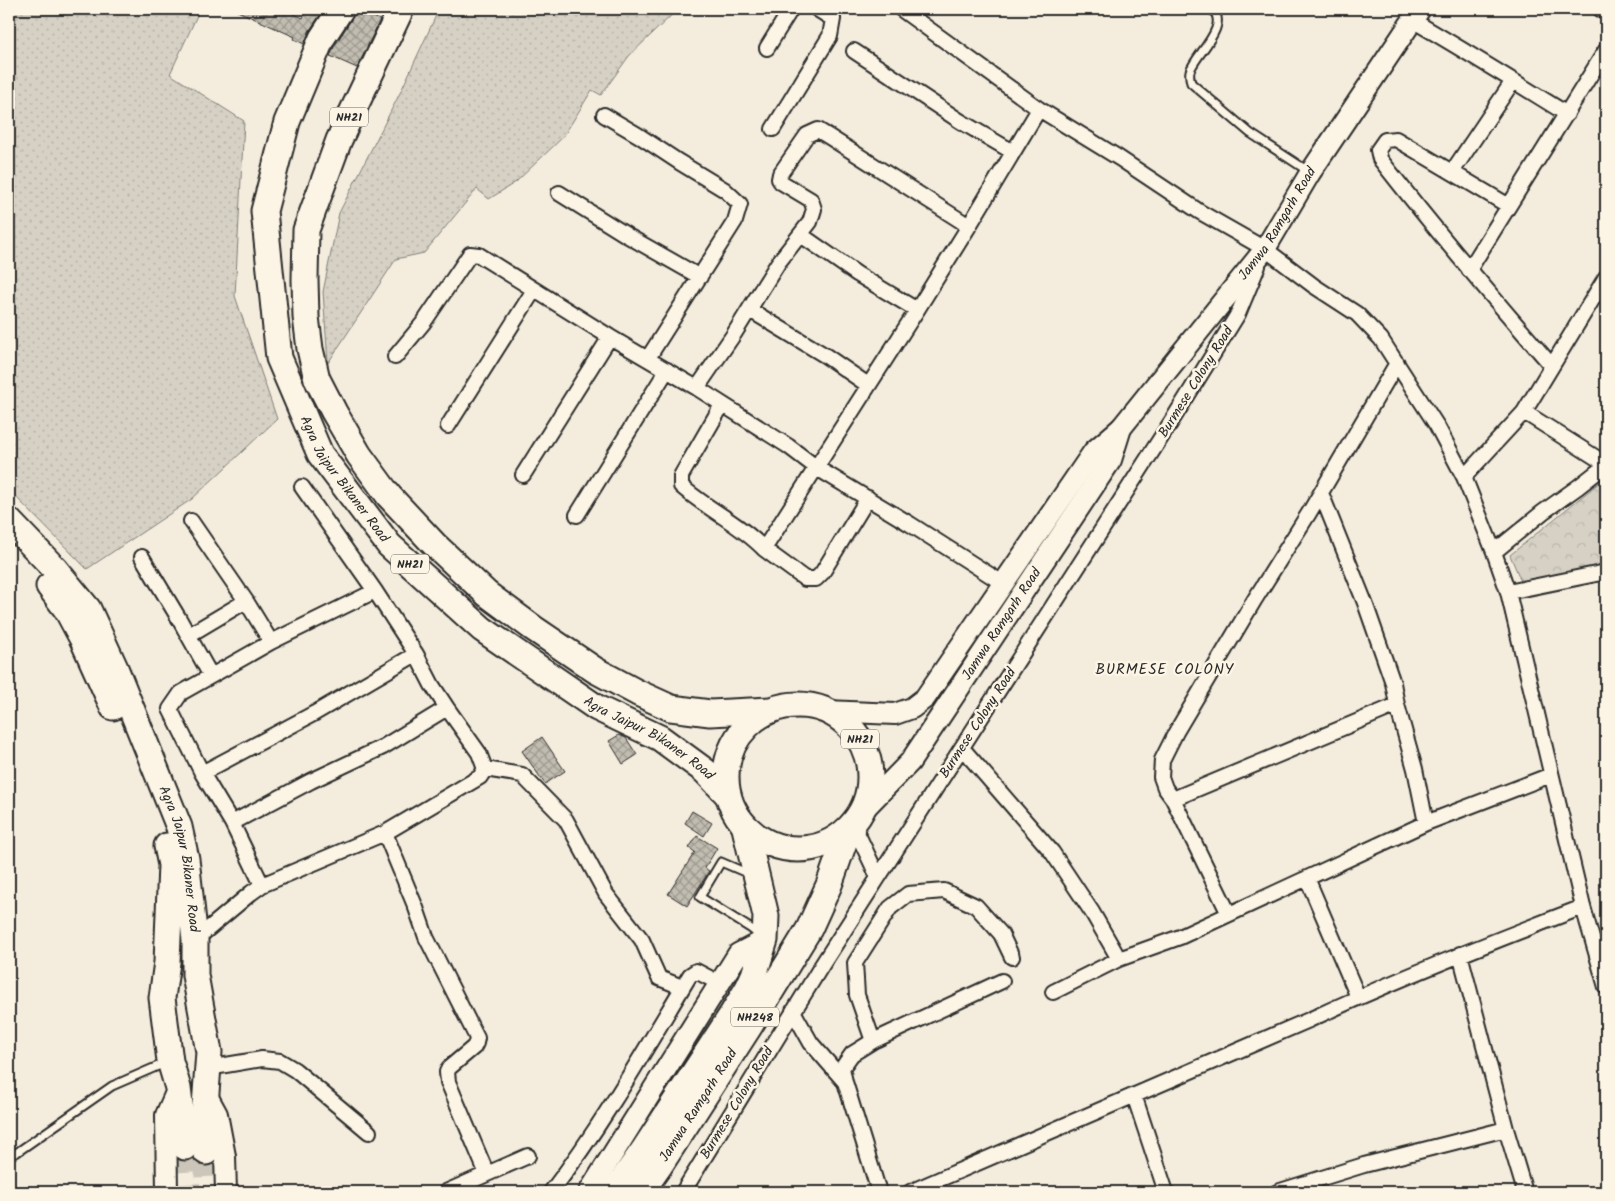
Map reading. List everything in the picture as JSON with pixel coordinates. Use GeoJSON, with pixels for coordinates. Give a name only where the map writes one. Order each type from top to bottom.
{"type":"FeatureCollection","features":[{"type":"Feature","properties":{"kind":"highway","name":"Agra Jaipur Bikaner Road"},"geometry":{"type":"LineString","coordinates":[[340,9],[322,38],[287,122],[264,210],[278,358],[320,454],[389,546],[482,628],[597,708],[660,738],[705,771],[728,795]]}},
{"type":"Feature","properties":{"kind":"highway","name":"Agra Jaipur Bikaner Road"},"geometry":{"type":"LineString","coordinates":[[401,9],[339,140],[306,230],[306,317],[310,349],[318,378],[334,412],[360,455],[389,496],[434,544],[487,594],[533,628],[595,670],[638,694],[671,708],[710,712],[771,710]]}},
{"type":"Feature","properties":{"kind":"highway","name":"Agra Jaipur Bikaner Road"},"geometry":{"type":"LineString","coordinates":[[9,521],[88,609],[115,668],[179,827],[186,859],[179,889],[162,998],[170,1061],[195,1150],[204,1120],[209,1052],[195,975],[195,940],[179,889],[171,865],[162,821],[82,638],[67,610],[48,585],[9,541]]}},
{"type":"Feature","properties":{"kind":"highway","name":"NH21"},"geometry":{"type":"LineString","coordinates":[[800,705],[827,711],[853,729],[867,750],[873,780],[855,821],[824,846],[796,851],[769,843],[745,828],[730,804],[728,795],[725,776],[731,748],[748,725],[771,710],[800,705]]}},
{"type":"Feature","properties":{"kind":"highway","name":"Jamwa Ramgarh Road"},"geometry":{"type":"LineString","coordinates":[[641,1192],[749,1027],[809,929],[855,821]]}},
{"type":"Feature","properties":{"kind":"highway","name":"NH248"},"geometry":{"type":"LineString","coordinates":[[614,1192],[731,1016],[754,975],[765,940],[766,916],[745,828]]}},
{"type":"Feature","properties":{"kind":"highway"},"geometry":{"type":"LineString","coordinates":[[164,976],[195,975]]}},
{"type":"Feature","properties":{"kind":"main road","name":"Jamwa Ramgarh Road"},"geometry":{"type":"LineString","coordinates":[[827,711],[896,714],[912,708],[925,698],[1094,451],[1121,428],[1265,249],[1310,173],[1416,14]]}},
{"type":"Feature","properties":{"kind":"main road","name":"Jamwa Ramgarh Road"},"geometry":{"type":"LineString","coordinates":[[855,821],[910,762],[936,724],[1111,460],[1121,428]]}},
{"type":"Feature","properties":{"kind":"main road"},"geometry":{"type":"LineString","coordinates":[[589,1192],[738,954],[765,940]]}},
{"type":"Feature","properties":{"kind":"main road"},"geometry":{"type":"LineString","coordinates":[[206,1080],[217,1114],[225,1156],[226,1192]]}},
{"type":"Feature","properties":{"kind":"main road"},"geometry":{"type":"LineString","coordinates":[[167,1192],[166,1115],[178,1088]]}},
{"type":"Feature","properties":{"kind":"street"},"geometry":{"type":"LineString","coordinates":[[766,48],[791,9]]}},
{"type":"Feature","properties":{"kind":"street"},"geometry":{"type":"LineString","coordinates":[[773,129],[830,36],[833,20],[817,9]]}},
{"type":"Feature","properties":{"kind":"street"},"geometry":{"type":"LineString","coordinates":[[901,9],[1039,109],[1119,158],[1200,212],[1265,249],[1314,286],[1357,314],[1381,339],[1437,426],[1464,478],[1508,592],[1583,907],[1606,987]]}},
{"type":"Feature","properties":{"kind":"street"},"geometry":{"type":"LineString","coordinates":[[1600,9],[1606,12]]}},
{"type":"Feature","properties":{"kind":"street"},"geometry":{"type":"LineString","coordinates":[[1416,14],[1513,81],[1567,114]]}},
{"type":"Feature","properties":{"kind":"street"},"geometry":{"type":"LineString","coordinates":[[1469,270],[1606,50]]}},
{"type":"Feature","properties":{"kind":"street"},"geometry":{"type":"LineString","coordinates":[[854,51],[1013,152]]}},
{"type":"Feature","properties":{"kind":"street"},"geometry":{"type":"LineString","coordinates":[[1452,172],[1513,81]]}},
{"type":"Feature","properties":{"kind":"street"},"geometry":{"type":"LineString","coordinates":[[764,549],[917,310],[1039,109]]}},
{"type":"Feature","properties":{"kind":"street"},"geometry":{"type":"LineString","coordinates":[[604,115],[725,190],[740,204],[735,220],[648,358]]}},
{"type":"Feature","properties":{"kind":"street"},"geometry":{"type":"LineString","coordinates":[[697,388],[750,310],[778,263],[810,222],[814,209],[811,200],[779,179],[783,168],[807,135],[818,130],[969,226]]}},
{"type":"Feature","properties":{"kind":"street"},"geometry":{"type":"LineString","coordinates":[[1509,206],[1396,139],[1385,140],[1378,150],[1380,159],[1469,270],[1552,366]]}},
{"type":"Feature","properties":{"kind":"street"},"geometry":{"type":"LineString","coordinates":[[559,193],[628,236],[700,277]]}},
{"type":"Feature","properties":{"kind":"street"},"geometry":{"type":"LineString","coordinates":[[801,235],[857,274],[917,310]]}},
{"type":"Feature","properties":{"kind":"street","name":"Burmese Colony Road"},"geometry":{"type":"LineString","coordinates":[[682,1192],[878,877],[1168,427],[1238,314],[1265,249]]}},
{"type":"Feature","properties":{"kind":"street"},"geometry":{"type":"LineString","coordinates":[[394,357],[424,322],[470,254],[479,255],[610,337],[697,388],[788,446],[817,468],[1004,584]]}},
{"type":"Feature","properties":{"kind":"street"},"geometry":{"type":"LineString","coordinates":[[1464,478],[1524,412],[1606,278]]}},
{"type":"Feature","properties":{"kind":"street"},"geometry":{"type":"LineString","coordinates":[[448,426],[534,290]]}},
{"type":"Feature","properties":{"kind":"street"},"geometry":{"type":"LineString","coordinates":[[750,310],[826,356],[868,386]]}},
{"type":"Feature","properties":{"kind":"street"},"geometry":{"type":"LineString","coordinates":[[523,474],[610,337]]}},
{"type":"Feature","properties":{"kind":"street"},"geometry":{"type":"LineString","coordinates":[[1229,914],[1173,799],[1165,788],[1161,777],[1162,760],[1208,678],[1397,364]]}},
{"type":"Feature","properties":{"kind":"street"},"geometry":{"type":"LineString","coordinates":[[577,515],[667,370]]}},
{"type":"Feature","properties":{"kind":"street"},"geometry":{"type":"LineString","coordinates":[[722,405],[681,476],[681,486],[757,541],[764,549],[805,579],[816,579],[822,573],[868,498]]}},
{"type":"Feature","properties":{"kind":"street"},"geometry":{"type":"LineString","coordinates":[[1494,552],[1606,464],[1524,412]]}},
{"type":"Feature","properties":{"kind":"street"},"geometry":{"type":"LineString","coordinates":[[195,940],[250,892],[262,885],[385,833],[480,777],[484,769],[479,752],[447,708],[416,654],[375,591],[302,487]]}},
{"type":"Feature","properties":{"kind":"street"},"geometry":{"type":"LineString","coordinates":[[1321,493],[1365,603],[1393,683],[1396,705],[1415,769],[1426,824]]}},
{"type":"Feature","properties":{"kind":"street"},"geometry":{"type":"LineString","coordinates":[[191,521],[246,601],[271,642]]}},
{"type":"Feature","properties":{"kind":"street"},"geometry":{"type":"LineString","coordinates":[[142,557],[211,676]]}},
{"type":"Feature","properties":{"kind":"street"},"geometry":{"type":"LineString","coordinates":[[1508,592],[1606,572]]}},
{"type":"Feature","properties":{"kind":"street"},"geometry":{"type":"LineString","coordinates":[[262,885],[232,823],[202,773],[170,709],[181,693],[271,642],[375,591]]}},
{"type":"Feature","properties":{"kind":"street"},"geometry":{"type":"LineString","coordinates":[[188,635],[246,601]]}},
{"type":"Feature","properties":{"kind":"street"},"geometry":{"type":"LineString","coordinates":[[202,773],[315,713],[416,654]]}},
{"type":"Feature","properties":{"kind":"street"},"geometry":{"type":"LineString","coordinates":[[1173,799],[1396,705]]}},
{"type":"Feature","properties":{"kind":"street"},"geometry":{"type":"LineString","coordinates":[[232,823],[311,781],[383,747],[447,708]]}},
{"type":"Feature","properties":{"kind":"street"},"geometry":{"type":"LineString","coordinates":[[962,748],[1052,852],[1092,912],[1119,959]]}},
{"type":"Feature","properties":{"kind":"street"},"geometry":{"type":"LineString","coordinates":[[484,769],[522,775],[566,820],[606,894],[642,940],[659,978],[682,987]]}},
{"type":"Feature","properties":{"kind":"street"},"geometry":{"type":"LineString","coordinates":[[1053,992],[1119,959],[1180,937],[1426,824],[1551,775]]}},
{"type":"Feature","properties":{"kind":"street"},"geometry":{"type":"LineString","coordinates":[[855,821],[878,877]]}},
{"type":"Feature","properties":{"kind":"street"},"geometry":{"type":"LineString","coordinates":[[385,833],[426,937],[476,1038],[474,1047],[449,1068],[448,1082],[487,1174]]}},
{"type":"Feature","properties":{"kind":"street"},"geometry":{"type":"LineString","coordinates":[[1306,878],[1358,997]]}},
{"type":"Feature","properties":{"kind":"street"},"geometry":{"type":"LineString","coordinates":[[873,1041],[857,995],[855,964],[890,908],[908,894],[944,891],[976,906],[1001,934],[1012,957]]}},
{"type":"Feature","properties":{"kind":"street"},"geometry":{"type":"LineString","coordinates":[[910,1192],[1309,1020],[1358,997],[1460,954],[1583,907]]}},
{"type":"Feature","properties":{"kind":"street"},"geometry":{"type":"LineString","coordinates":[[1460,954],[1506,1129],[1525,1192]]}},
{"type":"Feature","properties":{"kind":"street"},"geometry":{"type":"LineString","coordinates":[[550,1192],[599,1123],[690,975],[696,971],[719,983]]}},
{"type":"Feature","properties":{"kind":"street"},"geometry":{"type":"LineString","coordinates":[[879,1192],[842,1068],[852,1054],[873,1041],[1002,981]]}},
{"type":"Feature","properties":{"kind":"street"},"geometry":{"type":"LineString","coordinates":[[793,1012],[811,1043],[845,1082]]}},
{"type":"Feature","properties":{"kind":"street"},"geometry":{"type":"LineString","coordinates":[[206,1080],[262,1059],[280,1061],[295,1070],[369,1132]]}},
{"type":"Feature","properties":{"kind":"street"},"geometry":{"type":"LineString","coordinates":[[1134,1095],[1166,1192]]}},
{"type":"Feature","properties":{"kind":"street"},"geometry":{"type":"LineString","coordinates":[[1277,1192],[1364,1164],[1506,1129]]}},
{"type":"Feature","properties":{"kind":"street"},"geometry":{"type":"LineString","coordinates":[[446,1192],[528,1156]]}},
{"type":"Feature","properties":{"kind":"lane"},"geometry":{"type":"LineString","coordinates":[[1211,9],[1217,17],[1215,32],[1190,70],[1191,83],[1250,133],[1310,173]]}},
{"type":"Feature","properties":{"kind":"lane"},"geometry":{"type":"LineString","coordinates":[[757,877],[721,862],[700,897],[750,928],[765,940]]}},
{"type":"Feature","properties":{"kind":"lane"},"geometry":{"type":"LineString","coordinates":[[16,1153],[112,1086],[170,1061]]}},
{"type":"Feature","properties":{"kind":"green space"},"geometry":{"type":"Polygon","coordinates":[[[9,9],[200,9],[170,74],[244,121],[235,296],[277,419],[192,499],[87,569],[9,490],[9,9]]]}},
{"type":"Feature","properties":{"kind":"green space"},"geometry":{"type":"Polygon","coordinates":[[[439,9],[678,9],[629,56],[601,95],[592,90],[563,137],[516,182],[489,199],[477,189],[424,253],[396,259],[328,363],[323,292],[339,213],[401,91],[439,9]]]}},
{"type":"Feature","properties":{"kind":"green space"},"geometry":{"type":"Polygon","coordinates":[[[1606,477],[1606,563],[1523,586],[1510,555],[1606,477]]]}},
{"type":"Feature","properties":{"kind":"building"},"geometry":{"type":"Polygon","coordinates":[[[233,9],[283,9],[303,18],[307,9],[324,9],[310,30],[304,44],[294,39],[295,37],[233,9]]]}},
{"type":"Feature","properties":{"kind":"building"},"geometry":{"type":"Polygon","coordinates":[[[355,9],[380,20],[357,68],[330,56],[353,17],[355,9]]]}},
{"type":"Feature","properties":{"kind":"building"},"geometry":{"type":"Polygon","coordinates":[[[619,735],[626,738],[637,755],[623,764],[609,741],[619,735]]]}},
{"type":"Feature","properties":{"kind":"building"},"geometry":{"type":"Polygon","coordinates":[[[542,737],[565,771],[545,784],[522,751],[542,737]]]}},
{"type":"Feature","properties":{"kind":"building"},"geometry":{"type":"Polygon","coordinates":[[[692,811],[712,823],[704,836],[685,823],[692,811]]]}},
{"type":"Feature","properties":{"kind":"building"},"geometry":{"type":"Polygon","coordinates":[[[697,836],[717,848],[705,868],[709,871],[687,906],[668,894],[695,852],[689,848],[697,836]]]}},
{"type":"Feature","properties":{"kind":"tunnel"},"geometry":{"type":"LineString","coordinates":[[185,1147],[188,1192]]}},
{"type":"Feature","properties":{"kind":"tunnel"},"geometry":{"type":"LineString","coordinates":[[206,1152],[208,1192]]}},
{"type":"Feature","properties":{"kind":"district","name":"BURMESE COLONY"},"geometry":{"type":"Point","coordinates":[1165,670]}}]}
